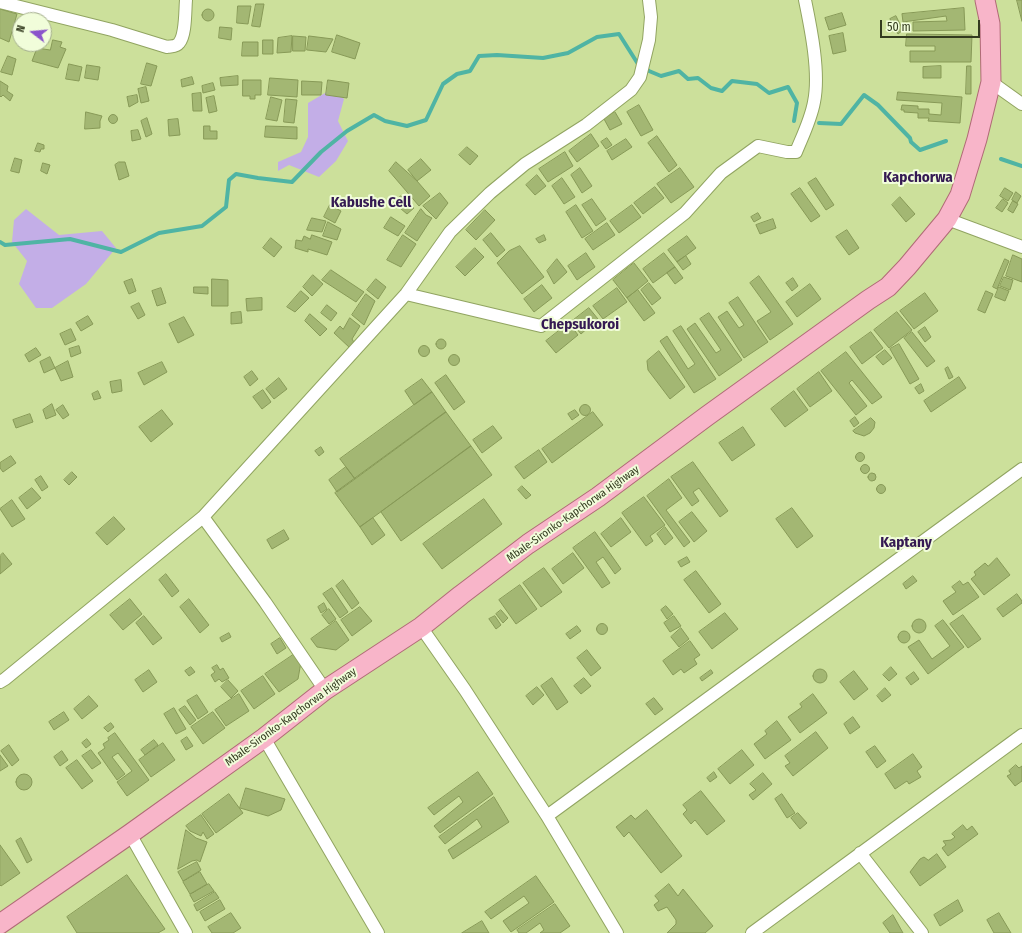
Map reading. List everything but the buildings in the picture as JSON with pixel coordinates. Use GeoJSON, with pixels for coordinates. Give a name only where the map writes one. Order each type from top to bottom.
{"type":"FeatureCollection","features":[{"type":"Feature","properties":{"kind":"main road","name":"Mbale-Sironko-Kapchorwa Highway"},"geometry":{"type":"LineString","coordinates":[[0,924],[130,834],[264,738],[324,690],[422,627],[528,544],[598,497],[798,349],[888,287],[908,267],[947,219],[960,194],[977,139],[991,82],[990,24],[985,0]]}},
{"type":"Feature","properties":{"kind":"street"},"geometry":{"type":"LineString","coordinates":[[0,2],[112,30],[167,46],[177,45],[183,36],[186,0]]}},
{"type":"Feature","properties":{"kind":"street"},"geometry":{"type":"LineString","coordinates":[[0,682],[12,674],[203,517],[406,294],[450,232],[490,193],[525,164],[586,125],[631,90],[640,77],[649,40],[651,18],[649,0]]}},
{"type":"Feature","properties":{"kind":"street"},"geometry":{"type":"LineString","coordinates":[[406,294],[541,326],[685,213],[721,173],[758,146],[787,152],[796,152],[810,117],[816,86],[814,53],[804,0]]}},
{"type":"Feature","properties":{"kind":"street"},"geometry":{"type":"LineString","coordinates":[[991,82],[1022,104]]}},
{"type":"Feature","properties":{"kind":"street"},"geometry":{"type":"LineString","coordinates":[[947,219],[1022,247]]}},
{"type":"Feature","properties":{"kind":"street"},"geometry":{"type":"LineString","coordinates":[[548,816],[1022,469]]}},
{"type":"Feature","properties":{"kind":"street"},"geometry":{"type":"LineString","coordinates":[[203,517],[265,602],[324,690]]}},
{"type":"Feature","properties":{"kind":"street"},"geometry":{"type":"LineString","coordinates":[[422,627],[466,690],[548,816],[617,933]]}},
{"type":"Feature","properties":{"kind":"street"},"geometry":{"type":"LineString","coordinates":[[752,933],[1022,734]]}},
{"type":"Feature","properties":{"kind":"street"},"geometry":{"type":"LineString","coordinates":[[264,738],[378,933]]}},
{"type":"Feature","properties":{"kind":"street"},"geometry":{"type":"LineString","coordinates":[[130,834],[186,933]]}},
{"type":"Feature","properties":{"kind":"street"},"geometry":{"type":"LineString","coordinates":[[860,853],[922,933]]}},
{"type":"Feature","properties":{"kind":"shaded area"},"geometry":{"type":"Polygon","coordinates":[[[332,89],[344,99],[338,121],[348,141],[336,161],[319,177],[289,165],[278,171],[278,162],[301,152],[308,137],[308,103],[332,89]]]}},
{"type":"Feature","properties":{"kind":"shaded area"},"geometry":{"type":"Polygon","coordinates":[[[26,209],[59,235],[102,231],[116,248],[86,284],[52,308],[36,308],[19,284],[27,261],[12,242],[14,220],[26,209]]]}},
{"type":"Feature","properties":{"kind":"waterway"},"geometry":{"type":"LineString","coordinates":[[0,242],[5,245],[70,239],[121,252],[159,233],[202,226],[226,207],[229,180],[236,174],[292,182],[321,152],[347,131],[374,115],[385,121],[407,126],[426,120],[443,84],[457,74],[470,71],[479,56],[497,55],[543,58],[568,53],[597,37],[619,34],[638,64],[661,76],[679,71],[688,79],[698,78],[711,88],[722,91],[732,81],[757,84],[769,93],[788,87],[797,103],[794,121]]}},
{"type":"Feature","properties":{"kind":"waterway"},"geometry":{"type":"LineString","coordinates":[[819,123],[841,124],[864,95],[878,105],[920,150],[946,141]]}},
{"type":"Feature","properties":{"kind":"waterway"},"geometry":{"type":"LineString","coordinates":[[1001,159],[1022,166]]}},
{"type":"Feature","properties":{"kind":"district","name":"Kapchorwa"},"geometry":{"type":"Point","coordinates":[918,178]}},
{"type":"Feature","properties":{"kind":"district","name":"Kabushe Cell"},"geometry":{"type":"Point","coordinates":[371,203]}},
{"type":"Feature","properties":{"kind":"district","name":"Chepsukoroi"},"geometry":{"type":"Point","coordinates":[580,325]}},
{"type":"Feature","properties":{"kind":"district","name":"Kaptany"},"geometry":{"type":"Point","coordinates":[906,543]}}]}
